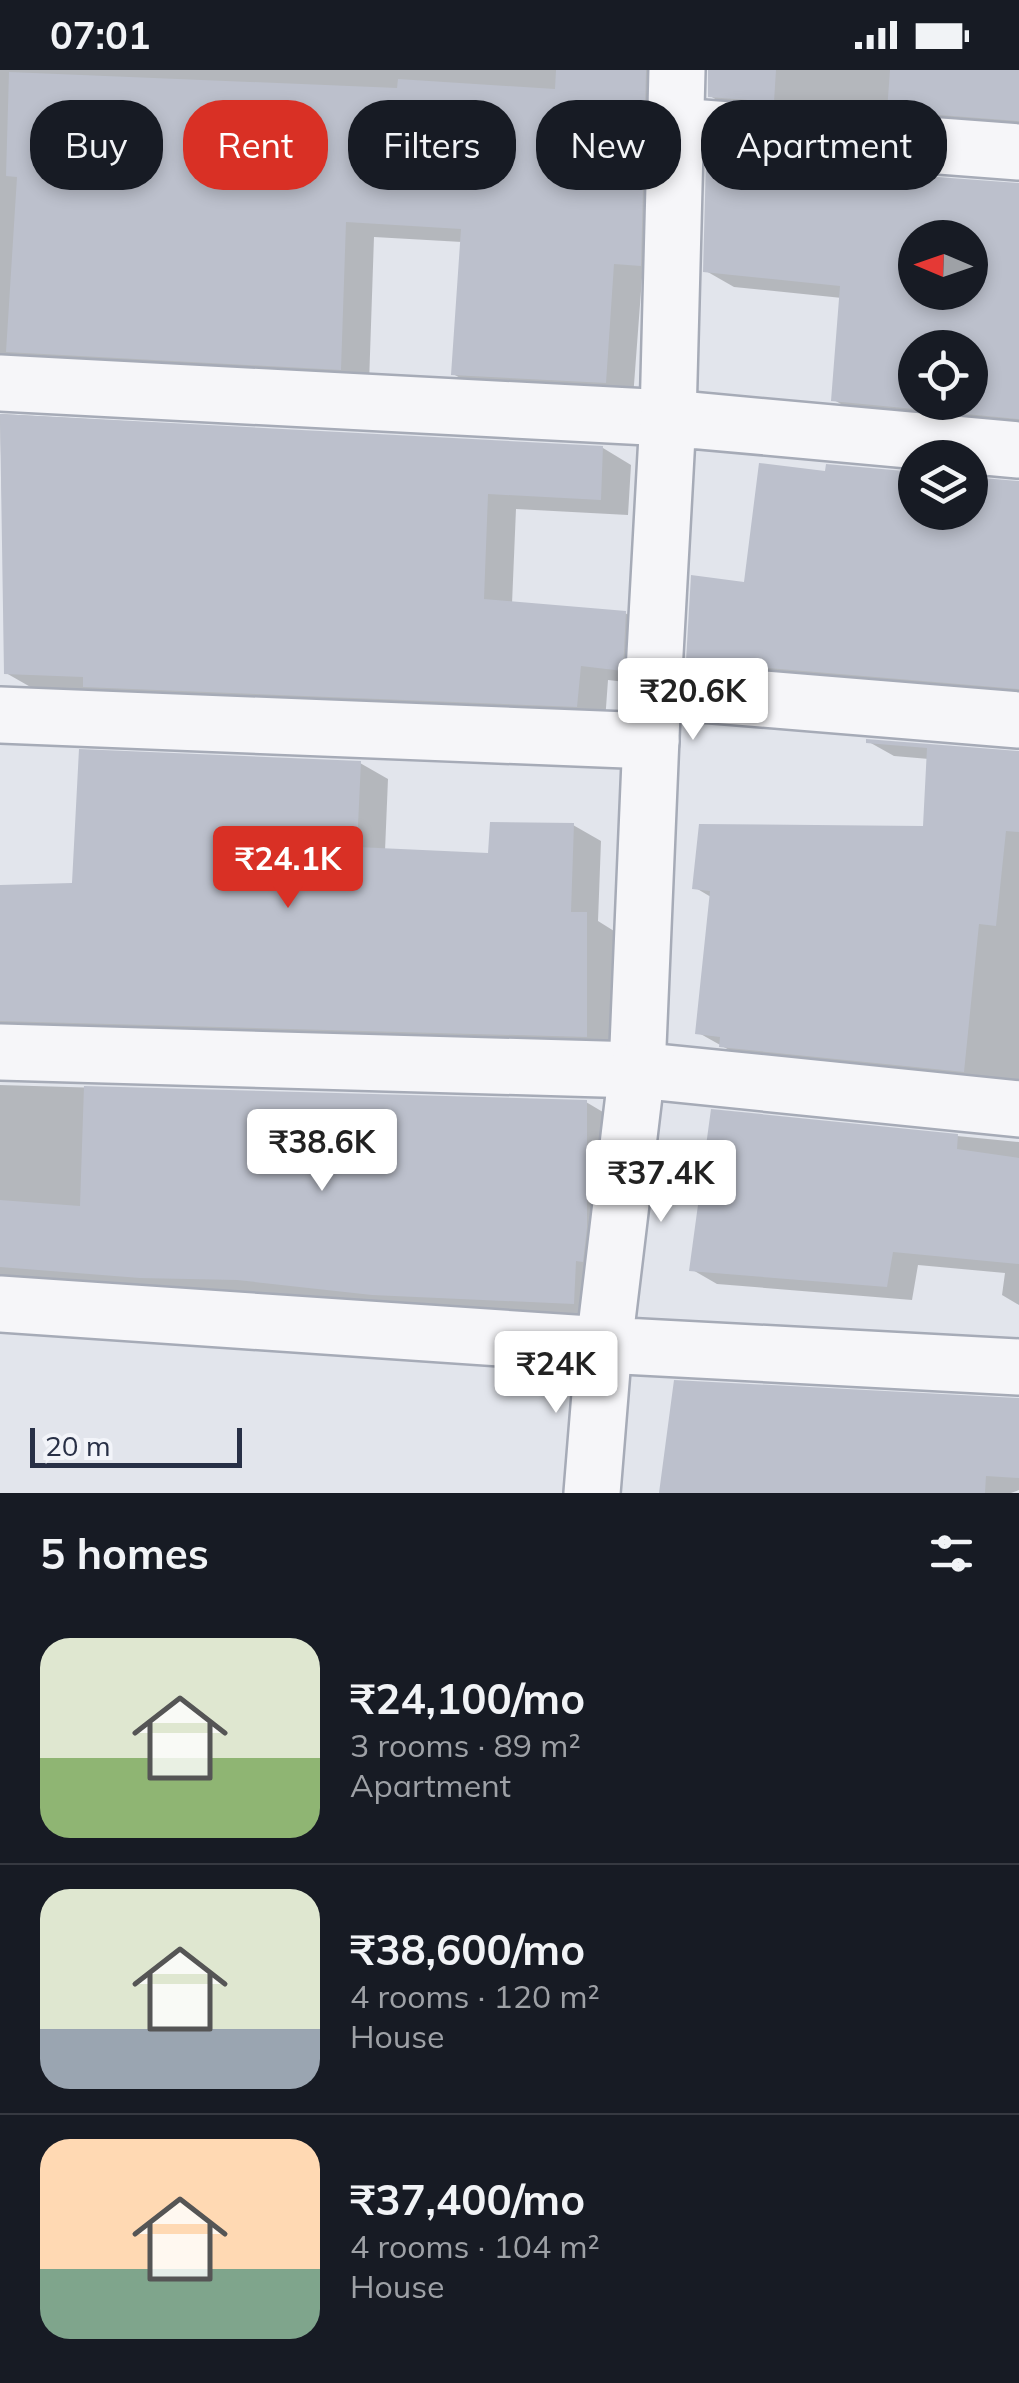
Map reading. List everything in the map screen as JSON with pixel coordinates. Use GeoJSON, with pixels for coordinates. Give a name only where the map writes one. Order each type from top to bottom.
{"type":"FeatureCollection","features":[{"type":"Feature","properties":{"kind":"street"},"geometry":{"type":"LineString","coordinates":[[676,100],[677,70]]}},
{"type":"Feature","properties":{"kind":"street"},"geometry":{"type":"LineString","coordinates":[[681,126],[1019,152]]}},
{"type":"Feature","properties":{"kind":"street"},"geometry":{"type":"LineString","coordinates":[[592,1493],[604,1346],[637,1070],[668,418],[674,190]]}},
{"type":"Feature","properties":{"kind":"street"},"geometry":{"type":"LineString","coordinates":[[0,383],[668,418],[1019,450]]}},
{"type":"Feature","properties":{"kind":"street"},"geometry":{"type":"LineString","coordinates":[[0,715],[1019,720]]}},
{"type":"Feature","properties":{"kind":"street"},"geometry":{"type":"LineString","coordinates":[[0,1052],[637,1070],[1019,1109]]}},
{"type":"Feature","properties":{"kind":"street"},"geometry":{"type":"LineString","coordinates":[[0,1304],[604,1346],[1019,1367]]}},
{"type":"Feature","properties":{"kind":"building"},"geometry":{"type":"Polygon","coordinates":[[[556,70],[646,70],[645,100],[536,100],[536,190],[643,190],[641,266],[614,264],[606,383],[451,375],[461,229],[346,222],[341,370],[6,352],[17,177],[6,176],[9,72],[397,88],[398,79],[555,89],[556,70]]]}},
{"type":"Feature","properties":{"kind":"building"},"geometry":{"type":"Polygon","coordinates":[[[708,70],[776,70],[774,100],[708,97],[708,70]]]}},
{"type":"Feature","properties":{"kind":"building"},"geometry":{"type":"Polygon","coordinates":[[[890,70],[1019,70],[1019,121],[947,116],[947,100],[888,100],[890,70]]]}},
{"type":"Feature","properties":{"kind":"building"},"geometry":{"type":"Polygon","coordinates":[[[947,178],[1019,183],[1019,419],[988,416],[988,330],[898,330],[898,407],[831,401],[840,286],[703,272],[705,190],[947,190],[947,178]]]}},
{"type":"Feature","properties":{"kind":"building"},"geometry":{"type":"Polygon","coordinates":[[[0,414],[603,446],[601,500],[488,494],[484,599],[626,611],[623,671],[581,666],[577,707],[83,687],[83,677],[4,674],[0,414]]]}},
{"type":"Feature","properties":{"kind":"building"},"geometry":{"type":"Polygon","coordinates":[[[759,463],[825,471],[826,464],[898,470],[898,530],[988,530],[988,478],[1019,481],[1019,689],[686,661],[691,575],[744,582],[759,463]]]}},
{"type":"Feature","properties":{"kind":"building"},"geometry":{"type":"Polygon","coordinates":[[[866,739],[1019,751],[1019,832],[1006,831],[996,926],[979,924],[964,1072],[719,1047],[720,1037],[695,1034],[710,891],[692,889],[699,824],[923,826],[927,748],[866,743],[866,739]]]}},
{"type":"Feature","properties":{"kind":"building"},"geometry":{"type":"Polygon","coordinates":[[[79,749],[361,761],[357,847],[488,853],[490,822],[574,823],[571,912],[587,912],[587,1037],[0,1021],[0,885],[72,883],[79,749]]]}},
{"type":"Feature","properties":{"kind":"building"},"geometry":{"type":"Polygon","coordinates":[[[84,1086],[587,1100],[587,1228],[583,1262],[576,1261],[574,1304],[372,1295],[237,1280],[140,1278],[0,1267],[0,1200],[80,1206],[84,1086]]]}},
{"type":"Feature","properties":{"kind":"building"},"geometry":{"type":"Polygon","coordinates":[[[711,1109],[958,1134],[957,1149],[1019,1158],[1019,1264],[893,1252],[887,1287],[689,1271],[711,1109]]]}},
{"type":"Feature","properties":{"kind":"building"},"geometry":{"type":"Polygon","coordinates":[[[674,1380],[1019,1398],[1019,1478],[986,1476],[985,1493],[659,1493],[674,1380]]]}}]}
